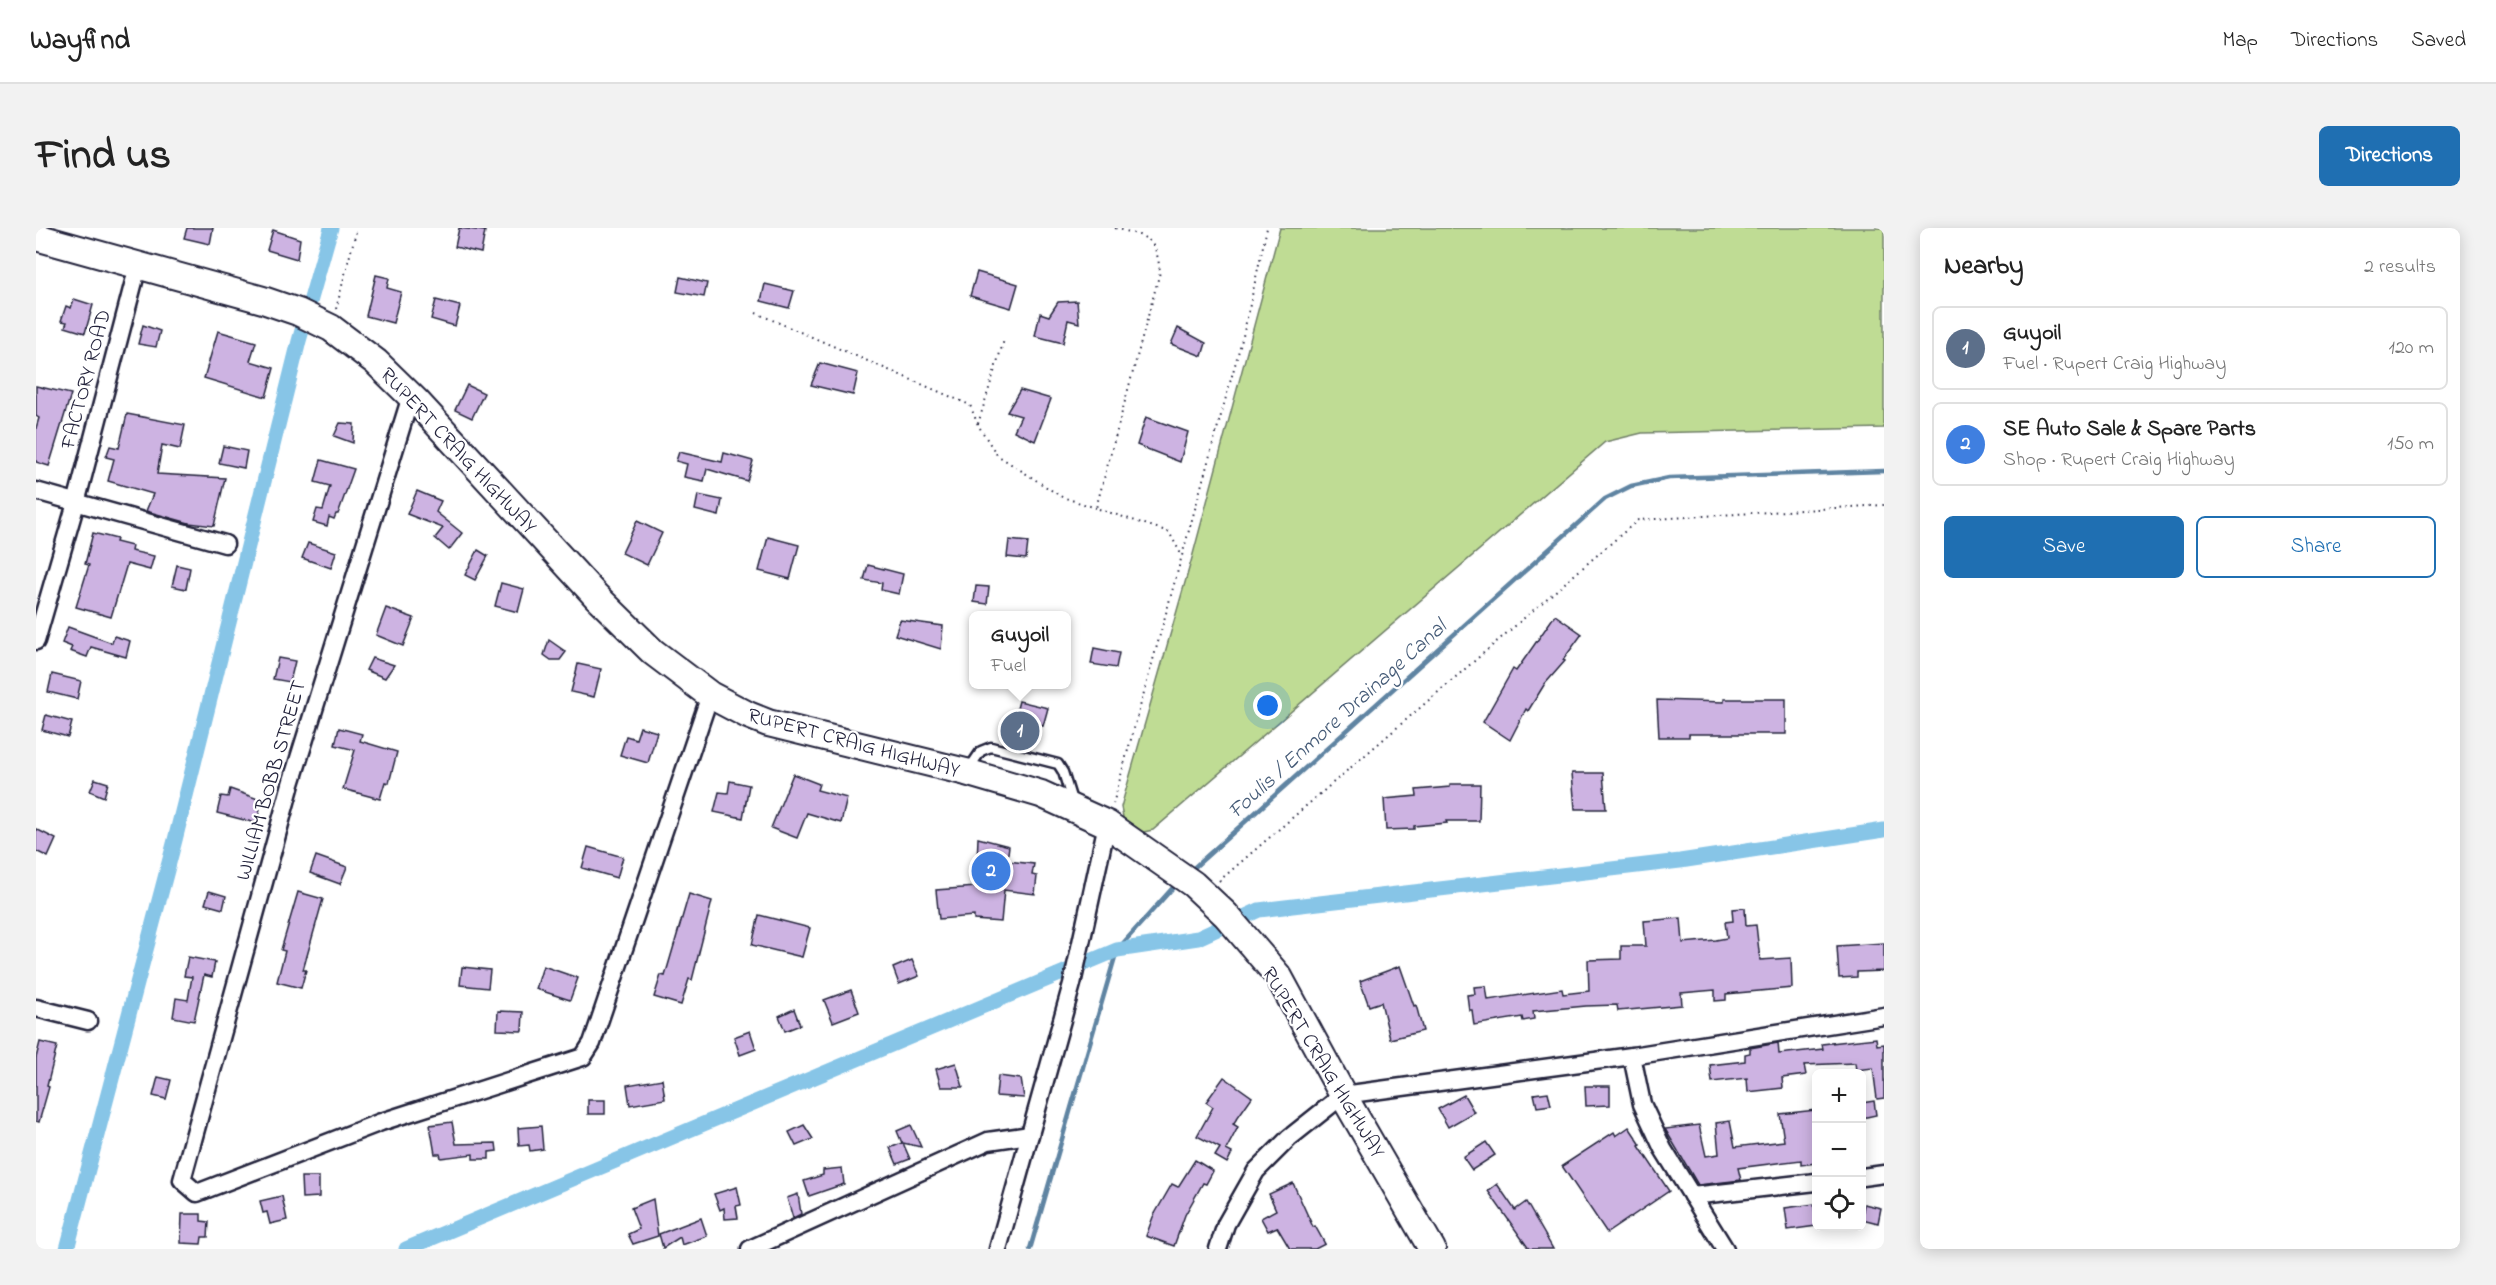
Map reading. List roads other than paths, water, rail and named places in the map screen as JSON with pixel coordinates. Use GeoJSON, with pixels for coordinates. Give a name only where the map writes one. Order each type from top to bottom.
{"type":"FeatureCollection","features":[{"type":"Feature","properties":{"kind":"main road","name":"RUPERT CRAIG HIGHWAY"},"geometry":{"type":"LineString","coordinates":[[36,237],[263,300],[315,320],[376,362],[411,396],[596,596],[653,652],[710,695],[768,723],[966,772],[1041,794],[1107,824],[1152,854],[1226,915],[1279,977],[1343,1095],[1432,1249]]}},
{"type":"Feature","properties":{"kind":"street","name":"FACTORY ROAD"},"geometry":{"type":"LineString","coordinates":[[36,641],[76,503],[138,266]]}},
{"type":"Feature","properties":{"kind":"street","name":"WILLIAM BOBB STREET"},"geometry":{"type":"LineString","coordinates":[[411,396],[291,784],[182,1180],[197,1193],[381,1122],[583,1058],[592,1043],[710,695]]}},
{"type":"Feature","properties":{"kind":"street"},"geometry":{"type":"LineString","coordinates":[[36,491],[225,544]]}},
{"type":"Feature","properties":{"kind":"street"},"geometry":{"type":"LineString","coordinates":[[998,1249],[1072,984],[1107,824]]}},
{"type":"Feature","properties":{"kind":"street"},"geometry":{"type":"LineString","coordinates":[[36,1008],[88,1021]]}},
{"type":"Feature","properties":{"kind":"street"},"geometry":{"type":"LineString","coordinates":[[1218,1249],[1226,1224],[1256,1171],[1289,1138],[1343,1095],[1632,1056],[1884,1016]]}},
{"type":"Feature","properties":{"kind":"street"},"geometry":{"type":"LineString","coordinates":[[1632,1056],[1642,1104],[1663,1149],[1725,1249]]}},
{"type":"Feature","properties":{"kind":"street"},"geometry":{"type":"LineString","coordinates":[[750,1249],[988,1141],[1030,1135]]}},
{"type":"Feature","properties":{"kind":"street"},"geometry":{"type":"LineString","coordinates":[[1866,1176],[1884,1174]]}},
{"type":"Feature","properties":{"kind":"street"},"geometry":{"type":"LineString","coordinates":[[1692,1196],[1812,1182]]}},
{"type":"Feature","properties":{"kind":"lane"},"geometry":{"type":"LineString","coordinates":[[966,772],[981,751],[991,747],[1058,764],[1063,772],[1075,810]]}},
{"type":"Feature","properties":{"kind":"waterway"},"geometry":{"type":"LineString","coordinates":[[67,1249],[175,840],[299,341],[331,228]]}},
{"type":"Feature","properties":{"kind":"waterway","name":"Foulis / Enmore Drainage Canal"},"geometry":{"type":"LineString","coordinates":[[1188,873],[1605,499],[1631,486],[1669,478],[1884,471]]}},
{"type":"Feature","properties":{"kind":"waterway","name":"Foulis / Enmore Drainage Canal"},"geometry":{"type":"LineString","coordinates":[[406,1249],[1117,950],[1198,938],[1259,910],[1680,861],[1884,830]]}},
{"type":"Feature","properties":{"kind":"waterway","name":"Foulis / Enmore Drainage Canal"},"geometry":{"type":"LineString","coordinates":[[1030,1249],[1117,950],[1178,882]]}},
{"type":"Feature","properties":{"kind":"place","name":"Guyoil"},"geometry":{"type":"Point","coordinates":[1020,731]}},
{"type":"Feature","properties":{"kind":"place","name":"SE Auto Sale & Spare Parts"},"geometry":{"type":"Point","coordinates":[991,871]}}]}
